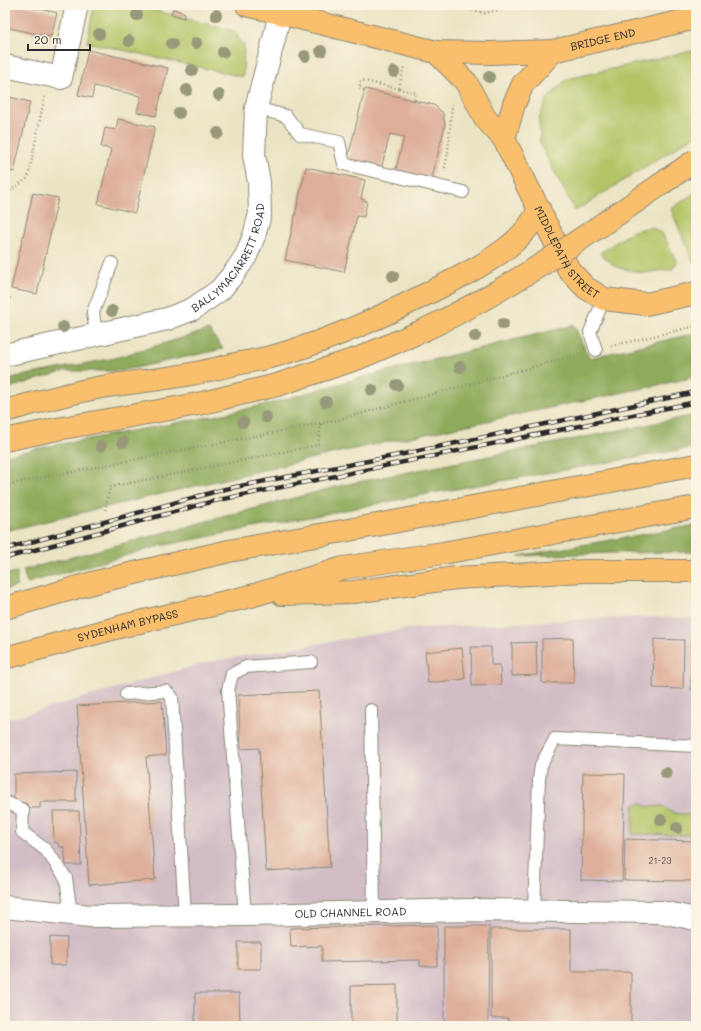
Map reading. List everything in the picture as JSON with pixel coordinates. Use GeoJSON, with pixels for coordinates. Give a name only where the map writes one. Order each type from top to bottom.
{"type":"FeatureCollection","features":[{"type":"Feature","properties":{"kind":"main road","name":"BRIDGE END"},"geometry":{"type":"LineString","coordinates":[[247,5],[436,52],[513,53],[553,51],[696,18]]}},
{"type":"Feature","properties":{"kind":"main road"},"geometry":{"type":"LineString","coordinates":[[504,139],[514,104],[523,84],[553,51]]}},
{"type":"Feature","properties":{"kind":"main road","name":"MIDDLEPATH STREET"},"geometry":{"type":"LineString","coordinates":[[436,52],[466,82],[485,118],[504,139],[569,270],[586,288],[604,299],[646,304],[696,293]]}},
{"type":"Feature","properties":{"kind":"main road"},"geometry":{"type":"LineString","coordinates":[[5,440],[57,429],[198,404],[277,385],[359,358],[459,314],[581,240],[696,160]]}},
{"type":"Feature","properties":{"kind":"main road"},"geometry":{"type":"LineString","coordinates":[[5,411],[49,398],[102,387],[186,375],[277,355],[336,336],[395,311],[474,270],[510,245],[531,224],[539,208]]}},
{"type":"Feature","properties":{"kind":"main road"},"geometry":{"type":"LineString","coordinates":[[5,608],[96,582],[229,551],[377,525],[696,465]]}},
{"type":"Feature","properties":{"kind":"main road"},"geometry":{"type":"LineString","coordinates":[[251,596],[343,568],[443,553],[696,507]]}},
{"type":"Feature","properties":{"kind":"main road"},"geometry":{"type":"LineString","coordinates":[[251,596],[353,592],[456,578],[585,571],[696,571]]}},
{"type":"Feature","properties":{"kind":"main road","name":"SYDENHAM BYPASS"},"geometry":{"type":"LineString","coordinates":[[5,658],[123,626],[251,596]]}},
{"type":"Feature","properties":{"kind":"street"},"geometry":{"type":"LineString","coordinates":[[5,66],[61,78],[77,5]]}},
{"type":"Feature","properties":{"kind":"street","name":"BALLYMACARRETT ROAD"},"geometry":{"type":"LineString","coordinates":[[5,355],[167,319],[193,309],[220,290],[235,272],[246,256],[254,236],[260,214],[259,182],[254,155],[256,108],[280,13]]}},
{"type":"Feature","properties":{"kind":"street","name":"OLD CHANNEL ROAD"},"geometry":{"type":"LineString","coordinates":[[5,907],[90,916],[185,916],[534,910],[661,912],[696,919]]}},
{"type":"Feature","properties":{"kind":"lane"},"geometry":{"type":"LineString","coordinates":[[256,108],[286,116],[300,134],[339,142],[344,164],[463,192]]}},
{"type":"Feature","properties":{"kind":"lane"},"geometry":{"type":"LineString","coordinates":[[96,334],[93,312],[112,263]]}},
{"type":"Feature","properties":{"kind":"lane"},"geometry":{"type":"LineString","coordinates":[[596,350],[590,332],[604,299]]}},
{"type":"Feature","properties":{"kind":"lane"},"geometry":{"type":"LineString","coordinates":[[245,915],[228,690],[232,674],[246,668],[311,662]]}},
{"type":"Feature","properties":{"kind":"lane"},"geometry":{"type":"LineString","coordinates":[[126,694],[166,691],[172,697],[185,916]]}},
{"type":"Feature","properties":{"kind":"lane"},"geometry":{"type":"LineString","coordinates":[[371,710],[374,912]]}},
{"type":"Feature","properties":{"kind":"lane"},"geometry":{"type":"LineString","coordinates":[[534,910],[539,779],[541,765],[555,738],[696,746]]}},
{"type":"Feature","properties":{"kind":"lane"},"geometry":{"type":"LineString","coordinates":[[5,802],[22,810],[22,832],[46,850],[66,878],[72,914]]}},
{"type":"Feature","properties":{"kind":"path"},"geometry":{"type":"LineString","coordinates":[[449,5],[485,13],[522,5]]}},
{"type":"Feature","properties":{"kind":"path"},"geometry":{"type":"LineString","coordinates":[[399,88],[404,66]]}},
{"type":"Feature","properties":{"kind":"path"},"geometry":{"type":"LineString","coordinates":[[5,201],[6,193],[28,178],[49,75]]}},
{"type":"Feature","properties":{"kind":"path"},"geometry":{"type":"LineString","coordinates":[[364,90],[359,88],[361,80],[416,93],[414,101]]}},
{"type":"Feature","properties":{"kind":"path"},"geometry":{"type":"LineString","coordinates":[[441,186],[448,152],[453,96],[466,82]]}},
{"type":"Feature","properties":{"kind":"path"},"geometry":{"type":"LineString","coordinates":[[5,485],[321,423],[596,350],[696,326]]}},
{"type":"Feature","properties":{"kind":"path"},"geometry":{"type":"LineString","coordinates":[[105,510],[110,487],[318,445],[321,423]]}},
{"type":"Feature","properties":{"kind":"shaded area"},"geometry":{"type":"Polygon","coordinates":[[[627,617],[696,618],[696,1026],[5,1026],[5,720],[208,662],[405,629],[627,617]]]}},
{"type":"Feature","properties":{"kind":"green space"},"geometry":{"type":"Polygon","coordinates":[[[101,5],[134,5],[234,31],[244,46],[243,77],[87,42],[93,10],[101,5]]]}},
{"type":"Feature","properties":{"kind":"green space"},"geometry":{"type":"Polygon","coordinates":[[[696,50],[696,135],[575,211],[540,144],[539,119],[547,99],[567,79],[696,50]]]}},
{"type":"Feature","properties":{"kind":"green space"},"geometry":{"type":"Polygon","coordinates":[[[696,192],[696,261],[693,262],[671,209],[696,192]]]}},
{"type":"Feature","properties":{"kind":"green space"},"geometry":{"type":"Polygon","coordinates":[[[651,227],[662,233],[677,262],[672,269],[643,273],[616,267],[600,253],[633,231],[651,227]]]}},
{"type":"Feature","properties":{"kind":"green space"},"geometry":{"type":"Polygon","coordinates":[[[574,325],[589,358],[696,333],[696,377],[335,453],[5,531],[5,456],[39,448],[219,415],[268,404],[359,378],[574,325]]]}},
{"type":"Feature","properties":{"kind":"green space"},"geometry":{"type":"Polygon","coordinates":[[[209,330],[223,349],[121,371],[66,371],[5,389],[5,379],[115,358],[209,330]]]}},
{"type":"Feature","properties":{"kind":"green space"},"geometry":{"type":"Polygon","coordinates":[[[696,415],[696,447],[433,493],[160,546],[27,583],[23,570],[343,485],[696,415]]]}},
{"type":"Feature","properties":{"kind":"green space"},"geometry":{"type":"Polygon","coordinates":[[[696,525],[696,552],[519,556],[696,525]]]}},
{"type":"Feature","properties":{"kind":"green space"},"geometry":{"type":"Polygon","coordinates":[[[17,572],[17,586],[5,590],[5,575],[17,572]]]}},
{"type":"Feature","properties":{"kind":"green space"},"geometry":{"type":"Polygon","coordinates":[[[641,803],[648,807],[663,806],[669,811],[688,815],[693,824],[694,835],[632,834],[634,806],[641,803]]]}},
{"type":"Feature","properties":{"kind":"building"},"geometry":{"type":"Polygon","coordinates":[[[5,5],[24,5],[57,13],[51,37],[5,27],[5,5]]]}},
{"type":"Feature","properties":{"kind":"building"},"geometry":{"type":"Polygon","coordinates":[[[173,9],[185,13],[184,18],[171,14],[173,9]]]}},
{"type":"Feature","properties":{"kind":"building"},"geometry":{"type":"Polygon","coordinates":[[[88,50],[168,68],[156,116],[137,112],[141,96],[94,86],[92,98],[78,95],[88,50]]]}},
{"type":"Feature","properties":{"kind":"building"},"geometry":{"type":"Polygon","coordinates":[[[365,89],[434,105],[443,113],[445,125],[431,182],[395,173],[404,137],[390,134],[381,169],[347,161],[365,89]]]}},
{"type":"Feature","properties":{"kind":"building"},"geometry":{"type":"Polygon","coordinates":[[[5,96],[30,102],[14,172],[5,170],[5,96]]]}},
{"type":"Feature","properties":{"kind":"building"},"geometry":{"type":"Polygon","coordinates":[[[118,119],[155,127],[135,213],[98,204],[111,149],[101,147],[105,128],[116,130],[118,119]]]}},
{"type":"Feature","properties":{"kind":"building"},"geometry":{"type":"Polygon","coordinates":[[[306,167],[365,180],[361,199],[367,201],[364,217],[357,216],[344,272],[285,260],[306,167]]]}},
{"type":"Feature","properties":{"kind":"building"},"geometry":{"type":"Polygon","coordinates":[[[33,193],[58,198],[37,294],[11,289],[33,193]]]}},
{"type":"Feature","properties":{"kind":"building"},"geometry":{"type":"Polygon","coordinates":[[[5,296],[10,297],[6,318],[5,318],[5,296]]]}},
{"type":"Feature","properties":{"kind":"building"},"geometry":{"type":"Polygon","coordinates":[[[573,638],[574,683],[542,683],[542,639],[573,638]]]}},
{"type":"Feature","properties":{"kind":"building"},"geometry":{"type":"Polygon","coordinates":[[[654,639],[684,640],[683,689],[653,688],[654,639]]]}},
{"type":"Feature","properties":{"kind":"building"},"geometry":{"type":"Polygon","coordinates":[[[692,640],[696,640],[696,690],[691,690],[692,640]]]}},
{"type":"Feature","properties":{"kind":"building"},"geometry":{"type":"Polygon","coordinates":[[[536,642],[537,675],[512,676],[512,643],[536,642]]]}},
{"type":"Feature","properties":{"kind":"building"},"geometry":{"type":"Polygon","coordinates":[[[471,647],[491,647],[491,665],[500,665],[501,685],[472,686],[471,647]]]}},
{"type":"Feature","properties":{"kind":"building"},"geometry":{"type":"Polygon","coordinates":[[[462,648],[465,679],[428,683],[425,652],[462,648]]]}},
{"type":"Feature","properties":{"kind":"building"},"geometry":{"type":"Polygon","coordinates":[[[319,691],[330,867],[266,871],[259,748],[241,749],[238,695],[319,691]]]}},
{"type":"Feature","properties":{"kind":"building"},"geometry":{"type":"Polygon","coordinates":[[[162,701],[166,755],[146,757],[155,879],[89,885],[77,706],[162,701]]]}},
{"type":"Feature","properties":{"kind":"building"},"geometry":{"type":"Polygon","coordinates":[[[76,772],[76,802],[40,802],[40,808],[26,808],[26,803],[14,803],[14,774],[76,772]]]}},
{"type":"Feature","properties":{"kind":"building"},"geometry":{"type":"Polygon","coordinates":[[[583,773],[625,774],[622,881],[581,880],[583,773]]]}},
{"type":"Feature","properties":{"kind":"building"},"geometry":{"type":"Polygon","coordinates":[[[53,811],[79,811],[81,865],[66,865],[64,847],[59,847],[58,843],[54,842],[53,811]]]}},
{"type":"Feature","properties":{"kind":"building"},"geometry":{"type":"Polygon","coordinates":[[[625,839],[696,841],[696,881],[624,880],[625,839]]]}},
{"type":"Feature","properties":{"kind":"building"},"geometry":{"type":"Polygon","coordinates":[[[437,925],[437,966],[420,966],[420,960],[322,962],[322,946],[291,947],[290,928],[437,925]]]}},
{"type":"Feature","properties":{"kind":"building"},"geometry":{"type":"Polygon","coordinates":[[[444,926],[489,926],[488,1026],[444,1026],[444,926]]]}},
{"type":"Feature","properties":{"kind":"building"},"geometry":{"type":"Polygon","coordinates":[[[491,929],[571,929],[571,972],[631,972],[631,1026],[508,1026],[508,1018],[491,1018],[491,929]]]}},
{"type":"Feature","properties":{"kind":"building"},"geometry":{"type":"Polygon","coordinates":[[[50,937],[67,938],[66,965],[50,965],[50,937]]]}},
{"type":"Feature","properties":{"kind":"building"},"geometry":{"type":"Polygon","coordinates":[[[238,942],[261,942],[261,969],[238,969],[238,942]]]}},
{"type":"Feature","properties":{"kind":"building"},"geometry":{"type":"Polygon","coordinates":[[[397,985],[397,1026],[351,1026],[351,986],[397,985]]]}},
{"type":"Feature","properties":{"kind":"building"},"geometry":{"type":"Polygon","coordinates":[[[195,993],[239,993],[240,1026],[195,1026],[195,993]]]}},
{"type":"Feature","properties":{"kind":"railway"},"geometry":{"type":"LineString","coordinates":[[5,549],[225,489],[409,453],[696,392]]}},
{"type":"Feature","properties":{"kind":"railway"},"geometry":{"type":"LineString","coordinates":[[5,558],[214,501],[696,402]]}}]}
